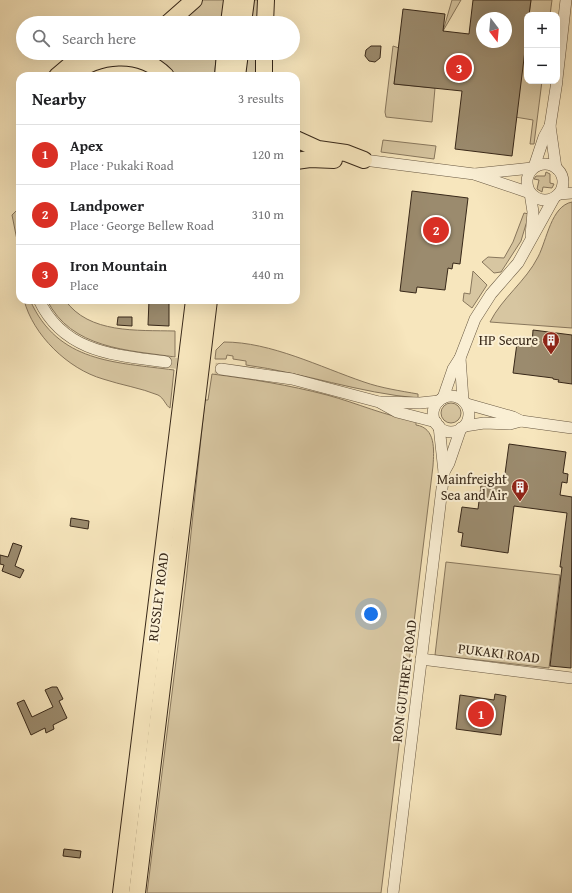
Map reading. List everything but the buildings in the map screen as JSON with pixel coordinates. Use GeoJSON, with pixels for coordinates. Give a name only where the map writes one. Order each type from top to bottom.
{"type":"FeatureCollection","features":[{"type":"Feature","properties":{"kind":"highway"},"geometry":{"type":"LineString","coordinates":[[176,16],[194,0]]}},
{"type":"Feature","properties":{"kind":"highway"},"geometry":{"type":"LineString","coordinates":[[230,16],[232,0]]}},
{"type":"Feature","properties":{"kind":"highway"},"geometry":{"type":"LineString","coordinates":[[244,16],[246,0]]}},
{"type":"Feature","properties":{"kind":"highway"},"geometry":{"type":"LineString","coordinates":[[265,16],[266,0]]}},
{"type":"Feature","properties":{"kind":"highway"},"geometry":{"type":"LineString","coordinates":[[61,72],[74,60]]}},
{"type":"Feature","properties":{"kind":"highway"},"geometry":{"type":"LineString","coordinates":[[76,72],[87,64],[103,60]]}},
{"type":"Feature","properties":{"kind":"highway"},"geometry":{"type":"LineString","coordinates":[[134,60],[147,63],[162,72]]}},
{"type":"Feature","properties":{"kind":"highway"},"geometry":{"type":"LineString","coordinates":[[223,72],[224,60]]}},
{"type":"Feature","properties":{"kind":"highway"},"geometry":{"type":"LineString","coordinates":[[238,72],[239,60]]}},
{"type":"Feature","properties":{"kind":"highway"},"geometry":{"type":"LineString","coordinates":[[264,60],[264,72]]}},
{"type":"Feature","properties":{"kind":"highway"},"geometry":{"type":"LineString","coordinates":[[300,141],[318,149],[346,153],[364,160]]}},
{"type":"Feature","properties":{"kind":"highway"},"geometry":{"type":"LineString","coordinates":[[300,160],[310,159],[345,162],[364,160]]}},
{"type":"Feature","properties":{"kind":"highway"},"geometry":{"type":"LineString","coordinates":[[183,384],[184,304]]}},
{"type":"Feature","properties":{"kind":"highway","name":"RUSSLEY ROAD"},"geometry":{"type":"LineString","coordinates":[[121,893],[193,304]]}},
{"type":"Feature","properties":{"kind":"highway","name":"RUSSLEY ROAD"},"geometry":{"type":"LineString","coordinates":[[137,893],[196,421],[209,304]]}},
{"type":"Feature","properties":{"kind":"highway"},"geometry":{"type":"LineString","coordinates":[[196,421],[219,304]]}},
{"type":"Feature","properties":{"kind":"street"},"geometry":{"type":"LineString","coordinates":[[560,53],[566,0]]}},
{"type":"Feature","properties":{"kind":"street"},"geometry":{"type":"LineString","coordinates":[[437,424],[434,411],[441,399],[453,369],[460,358],[475,319],[491,294],[518,263],[531,237],[563,183],[558,169],[550,126],[556,84]]}},
{"type":"Feature","properties":{"kind":"street"},"geometry":{"type":"LineString","coordinates":[[531,237],[533,212],[530,193],[526,183],[544,137],[550,126]]}},
{"type":"Feature","properties":{"kind":"street"},"geometry":{"type":"LineString","coordinates":[[364,160],[474,174],[530,193],[533,197],[544,200],[572,193]]}},
{"type":"Feature","properties":{"kind":"street"},"geometry":{"type":"LineString","coordinates":[[474,174],[533,168],[546,164],[572,176]]}},
{"type":"Feature","properties":{"kind":"street"},"geometry":{"type":"LineString","coordinates":[[42,304],[55,324],[63,332],[85,346],[108,354],[166,362]]}},
{"type":"Feature","properties":{"kind":"street"},"geometry":{"type":"LineString","coordinates":[[379,402],[398,412],[437,424],[447,431],[457,431],[463,427],[469,418],[465,402],[460,358]]}},
{"type":"Feature","properties":{"kind":"street"},"geometry":{"type":"LineString","coordinates":[[221,370],[292,380],[379,402],[420,403],[454,396],[465,402],[513,417],[521,422]]}},
{"type":"Feature","properties":{"kind":"street"},"geometry":{"type":"LineString","coordinates":[[463,427],[484,423],[510,424],[521,422],[572,428]]}},
{"type":"Feature","properties":{"kind":"street","name":"RON GUTHREY ROAD"},"geometry":{"type":"LineString","coordinates":[[393,893],[444,472],[437,424]]}},
{"type":"Feature","properties":{"kind":"street","name":"RON GUTHREY ROAD"},"geometry":{"type":"LineString","coordinates":[[444,472],[450,463],[463,427]]}},
{"type":"Feature","properties":{"kind":"street","name":"PUKAKI ROAD"},"geometry":{"type":"LineString","coordinates":[[421,659],[572,678]]}},
{"type":"Feature","properties":{"kind":"shaded area"},"geometry":{"type":"Polygon","coordinates":[[[200,0],[224,0],[222,16],[185,16],[200,0]]]}},
{"type":"Feature","properties":{"kind":"shaded area"},"geometry":{"type":"Polygon","coordinates":[[[254,0],[262,0],[261,16],[252,16],[254,0]]]}},
{"type":"Feature","properties":{"kind":"shaded area"},"geometry":{"type":"Polygon","coordinates":[[[452,0],[461,0],[443,31],[452,0]]]}},
{"type":"Feature","properties":{"kind":"shaded area"},"geometry":{"type":"Polygon","coordinates":[[[531,0],[552,0],[550,12],[529,12],[531,0]]]}},
{"type":"Feature","properties":{"kind":"shaded area"},"geometry":{"type":"Polygon","coordinates":[[[393,46],[399,48],[394,84],[435,88],[432,122],[386,117],[385,112],[393,46]]]}},
{"type":"Feature","properties":{"kind":"shaded area"},"geometry":{"type":"Polygon","coordinates":[[[524,52],[524,84],[542,84],[534,144],[530,144],[533,120],[515,117],[524,52]]]}},
{"type":"Feature","properties":{"kind":"shaded area"},"geometry":{"type":"Polygon","coordinates":[[[144,60],[216,60],[215,72],[166,72],[144,60]]]}},
{"type":"Feature","properties":{"kind":"shaded area"},"geometry":{"type":"Polygon","coordinates":[[[247,60],[260,60],[260,72],[246,72],[247,60]]]}},
{"type":"Feature","properties":{"kind":"shaded area"},"geometry":{"type":"Polygon","coordinates":[[[383,140],[436,146],[434,159],[381,152],[383,140]]]}},
{"type":"Feature","properties":{"kind":"shaded area"},"geometry":{"type":"Polygon","coordinates":[[[546,172],[550,174],[550,183],[554,184],[552,188],[543,187],[542,192],[537,189],[539,180],[534,179],[536,176],[545,176],[546,172]]]}},
{"type":"Feature","properties":{"kind":"shaded area"},"geometry":{"type":"Polygon","coordinates":[[[572,202],[572,328],[490,322],[501,305],[533,266],[554,217],[565,205],[572,202]]]}},
{"type":"Feature","properties":{"kind":"shaded area"},"geometry":{"type":"Polygon","coordinates":[[[16,211],[16,235],[12,215],[16,211]]]}},
{"type":"Feature","properties":{"kind":"shaded area"},"geometry":{"type":"Polygon","coordinates":[[[524,213],[529,214],[521,241],[501,272],[494,273],[482,262],[488,257],[504,258],[513,242],[524,213]]]}},
{"type":"Feature","properties":{"kind":"shaded area"},"geometry":{"type":"Polygon","coordinates":[[[473,271],[487,285],[472,308],[463,301],[464,293],[470,294],[473,271]]]}},
{"type":"Feature","properties":{"kind":"shaded area"},"geometry":{"type":"Polygon","coordinates":[[[26,304],[32,304],[42,321],[56,336],[72,348],[90,356],[131,365],[174,370],[170,408],[158,395],[90,374],[65,359],[44,338],[35,326],[26,304]]]}},
{"type":"Feature","properties":{"kind":"shaded area"},"geometry":{"type":"Polygon","coordinates":[[[50,304],[69,304],[75,311],[87,319],[115,328],[145,331],[175,331],[175,357],[120,349],[102,344],[86,338],[71,329],[57,316],[50,304]]]}},
{"type":"Feature","properties":{"kind":"shaded area"},"geometry":{"type":"Polygon","coordinates":[[[224,342],[260,346],[295,356],[371,384],[418,394],[418,398],[374,392],[246,365],[246,361],[233,359],[233,356],[227,355],[226,359],[215,359],[216,350],[224,342]]]}},
{"type":"Feature","properties":{"kind":"shaded area"},"geometry":{"type":"Polygon","coordinates":[[[212,374],[313,391],[393,416],[416,421],[416,425],[427,430],[432,441],[434,453],[433,466],[381,893],[147,893],[186,581],[205,400],[208,400],[212,374]]]}},
{"type":"Feature","properties":{"kind":"shaded area"},"geometry":{"type":"Polygon","coordinates":[[[451,403],[458,406],[461,413],[458,420],[451,423],[444,420],[441,413],[444,406],[451,403]]]}},
{"type":"Feature","properties":{"kind":"shaded area"},"geometry":{"type":"Polygon","coordinates":[[[446,562],[560,575],[549,668],[435,655],[446,562]]]}},
{"type":"Feature","properties":{"kind":"tunnel"},"geometry":{"type":"LineString","coordinates":[[166,362],[221,369]]}},
{"type":"Feature","properties":{"kind":"place","name":"Iron Mountain"},"geometry":{"type":"Point","coordinates":[459,68]}},
{"type":"Feature","properties":{"kind":"place","name":"Landpower"},"geometry":{"type":"Point","coordinates":[436,230]}},
{"type":"Feature","properties":{"kind":"place","name":"HP Secure"},"geometry":{"type":"Point","coordinates":[551,355]}},
{"type":"Feature","properties":{"kind":"place","name":"Mainfreight Sea and Air"},"geometry":{"type":"Point","coordinates":[520,502]}},
{"type":"Feature","properties":{"kind":"place","name":"Apex"},"geometry":{"type":"Point","coordinates":[481,714]}}]}
